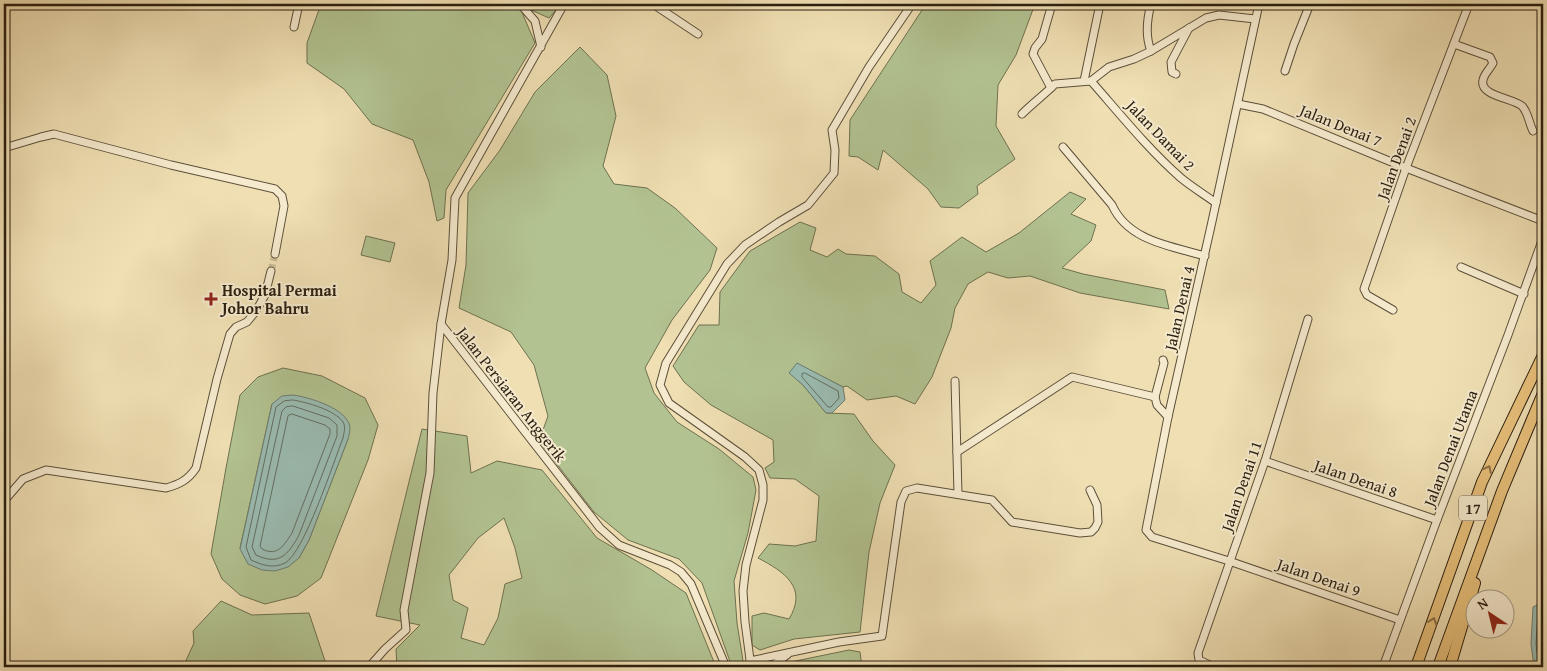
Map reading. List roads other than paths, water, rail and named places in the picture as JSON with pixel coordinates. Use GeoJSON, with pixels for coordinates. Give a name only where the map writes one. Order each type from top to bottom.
{"type":"FeatureCollection","features":[{"type":"Feature","properties":{"kind":"highway","name":"17"},"geometry":{"type":"LineString","coordinates":[[1416,667],[1482,482],[1543,354]]}},
{"type":"Feature","properties":{"kind":"highway","name":"17"},"geometry":{"type":"LineString","coordinates":[[1438,667],[1502,491],[1543,393]]}},
{"type":"Feature","properties":{"kind":"highway"},"geometry":{"type":"LineString","coordinates":[[1450,667],[1502,491]]}},
{"type":"Feature","properties":{"kind":"street"},"geometry":{"type":"LineString","coordinates":[[294,27],[300,4]]}},
{"type":"Feature","properties":{"kind":"street"},"geometry":{"type":"LineString","coordinates":[[520,4],[535,21],[541,48]]}},
{"type":"Feature","properties":{"kind":"street","name":"Jalan Persiaran Anggerik"},"geometry":{"type":"LineString","coordinates":[[564,4],[456,198],[452,260],[441,324],[600,528],[619,545],[670,565],[681,572],[691,584],[726,667]]}},
{"type":"Feature","properties":{"kind":"street"},"geometry":{"type":"LineString","coordinates":[[653,4],[698,34]]}},
{"type":"Feature","properties":{"kind":"street"},"geometry":{"type":"LineString","coordinates":[[912,4],[869,67],[832,130],[835,150],[834,173],[808,205],[745,245],[727,264],[666,363],[660,385],[669,403],[745,457],[759,470],[763,485],[762,500],[746,565],[743,590],[750,664],[792,652],[882,636],[900,502],[904,493],[910,489],[917,488],[992,500],[1008,519],[1017,524],[1080,533],[1090,532],[1098,522],[1097,505],[1090,490]]}},
{"type":"Feature","properties":{"kind":"street"},"geometry":{"type":"LineString","coordinates":[[1051,88],[1033,54],[1042,39],[1052,4]]}},
{"type":"Feature","properties":{"kind":"street"},"geometry":{"type":"LineString","coordinates":[[1088,81],[1100,4]]}},
{"type":"Feature","properties":{"kind":"street"},"geometry":{"type":"LineString","coordinates":[[1151,4],[1148,15],[1147,34],[1152,51]]}},
{"type":"Feature","properties":{"kind":"street","name":"Jalan Denai 4"},"geometry":{"type":"LineString","coordinates":[[1230,561],[1152,537],[1148,534],[1147,525],[1168,417],[1259,4]]}},
{"type":"Feature","properties":{"kind":"street"},"geometry":{"type":"LineString","coordinates":[[1285,71],[1310,4]]}},
{"type":"Feature","properties":{"kind":"street","name":"Jalan Denai 2"},"geometry":{"type":"LineString","coordinates":[[1393,310],[1367,295],[1364,289],[1406,168],[1469,4]]}},
{"type":"Feature","properties":{"kind":"street"},"geometry":{"type":"LineString","coordinates":[[1022,114],[1036,99],[1059,83],[1088,81],[1109,67],[1152,51],[1206,18],[1219,15],[1255,19]]}},
{"type":"Feature","properties":{"kind":"street"},"geometry":{"type":"LineString","coordinates":[[1176,74],[1172,72],[1171,62],[1189,28]]}},
{"type":"Feature","properties":{"kind":"street"},"geometry":{"type":"LineString","coordinates":[[1454,44],[1490,57],[1493,63],[1483,78],[1483,85],[1487,91],[1522,105],[1533,131]]}},
{"type":"Feature","properties":{"kind":"street","name":"Jalan Damai 2"},"geometry":{"type":"LineString","coordinates":[[1088,81],[1171,169],[1216,203]]}},
{"type":"Feature","properties":{"kind":"street","name":"Jalan Denai 7"},"geometry":{"type":"LineString","coordinates":[[1238,104],[1263,109],[1406,168],[1543,221]]}},
{"type":"Feature","properties":{"kind":"street"},"geometry":{"type":"LineString","coordinates":[[4,148],[54,134],[170,165],[275,189],[282,196],[284,206],[276,254]]}},
{"type":"Feature","properties":{"kind":"street"},"geometry":{"type":"LineString","coordinates":[[1063,147],[1112,206],[1124,224],[1149,239],[1204,256]]}},
{"type":"Feature","properties":{"kind":"street","name":"Jalan Denai Utama"},"geometry":{"type":"LineString","coordinates":[[1383,667],[1524,294],[1543,238]]}},
{"type":"Feature","properties":{"kind":"street"},"geometry":{"type":"LineString","coordinates":[[1461,267],[1524,294]]}},
{"type":"Feature","properties":{"kind":"street"},"geometry":{"type":"LineString","coordinates":[[4,501],[23,479],[46,470],[166,488],[177,485],[189,478],[196,468],[230,334],[236,327],[247,322],[256,311],[265,295],[271,271]]}},
{"type":"Feature","properties":{"kind":"street","name":"Jalan Denai 11"},"geometry":{"type":"LineString","coordinates":[[1214,667],[1199,660],[1198,653],[1265,461],[1308,319]]}},
{"type":"Feature","properties":{"kind":"street"},"geometry":{"type":"LineString","coordinates":[[369,667],[406,630],[404,610],[430,473],[433,393],[441,324]]}},
{"type":"Feature","properties":{"kind":"street"},"geometry":{"type":"LineString","coordinates":[[1163,360],[1164,364],[1155,397],[1157,405],[1168,417]]}},
{"type":"Feature","properties":{"kind":"street"},"geometry":{"type":"LineString","coordinates":[[957,452],[1072,377],[1155,397]]}},
{"type":"Feature","properties":{"kind":"street"},"geometry":{"type":"LineString","coordinates":[[955,381],[958,494]]}},
{"type":"Feature","properties":{"kind":"street","name":"Jalan Denai 8"},"geometry":{"type":"LineString","coordinates":[[1265,461],[1437,520]]}},
{"type":"Feature","properties":{"kind":"street","name":"Jalan Denai 9"},"geometry":{"type":"LineString","coordinates":[[1230,561],[1400,620]]}},
{"type":"Feature","properties":{"kind":"street"},"geometry":{"type":"LineString","coordinates":[[770,667],[792,652]]}},
{"type":"Feature","properties":{"kind":"water"},"geometry":{"type":"Polygon","coordinates":[[[797,363],[843,387],[845,400],[832,413],[826,413],[803,385],[789,373],[797,363]]]}},
{"type":"Feature","properties":{"kind":"water"},"geometry":{"type":"Polygon","coordinates":[[[293,395],[317,401],[342,414],[350,427],[348,439],[309,540],[299,558],[288,567],[275,571],[262,570],[248,564],[240,549],[272,404],[282,396],[293,395]]]}},
{"type":"Feature","properties":{"kind":"water"},"geometry":{"type":"Polygon","coordinates":[[[1543,602],[1543,667],[1534,667],[1531,644],[1533,607],[1543,602]]]}},
{"type":"Feature","properties":{"kind":"tunnel"},"geometry":{"type":"LineString","coordinates":[[271,271],[275,254]]}},
{"type":"Feature","properties":{"kind":"place","name":"Hospital Permai Johor Bahru"},"geometry":{"type":"Point","coordinates":[211,299]}}]}
